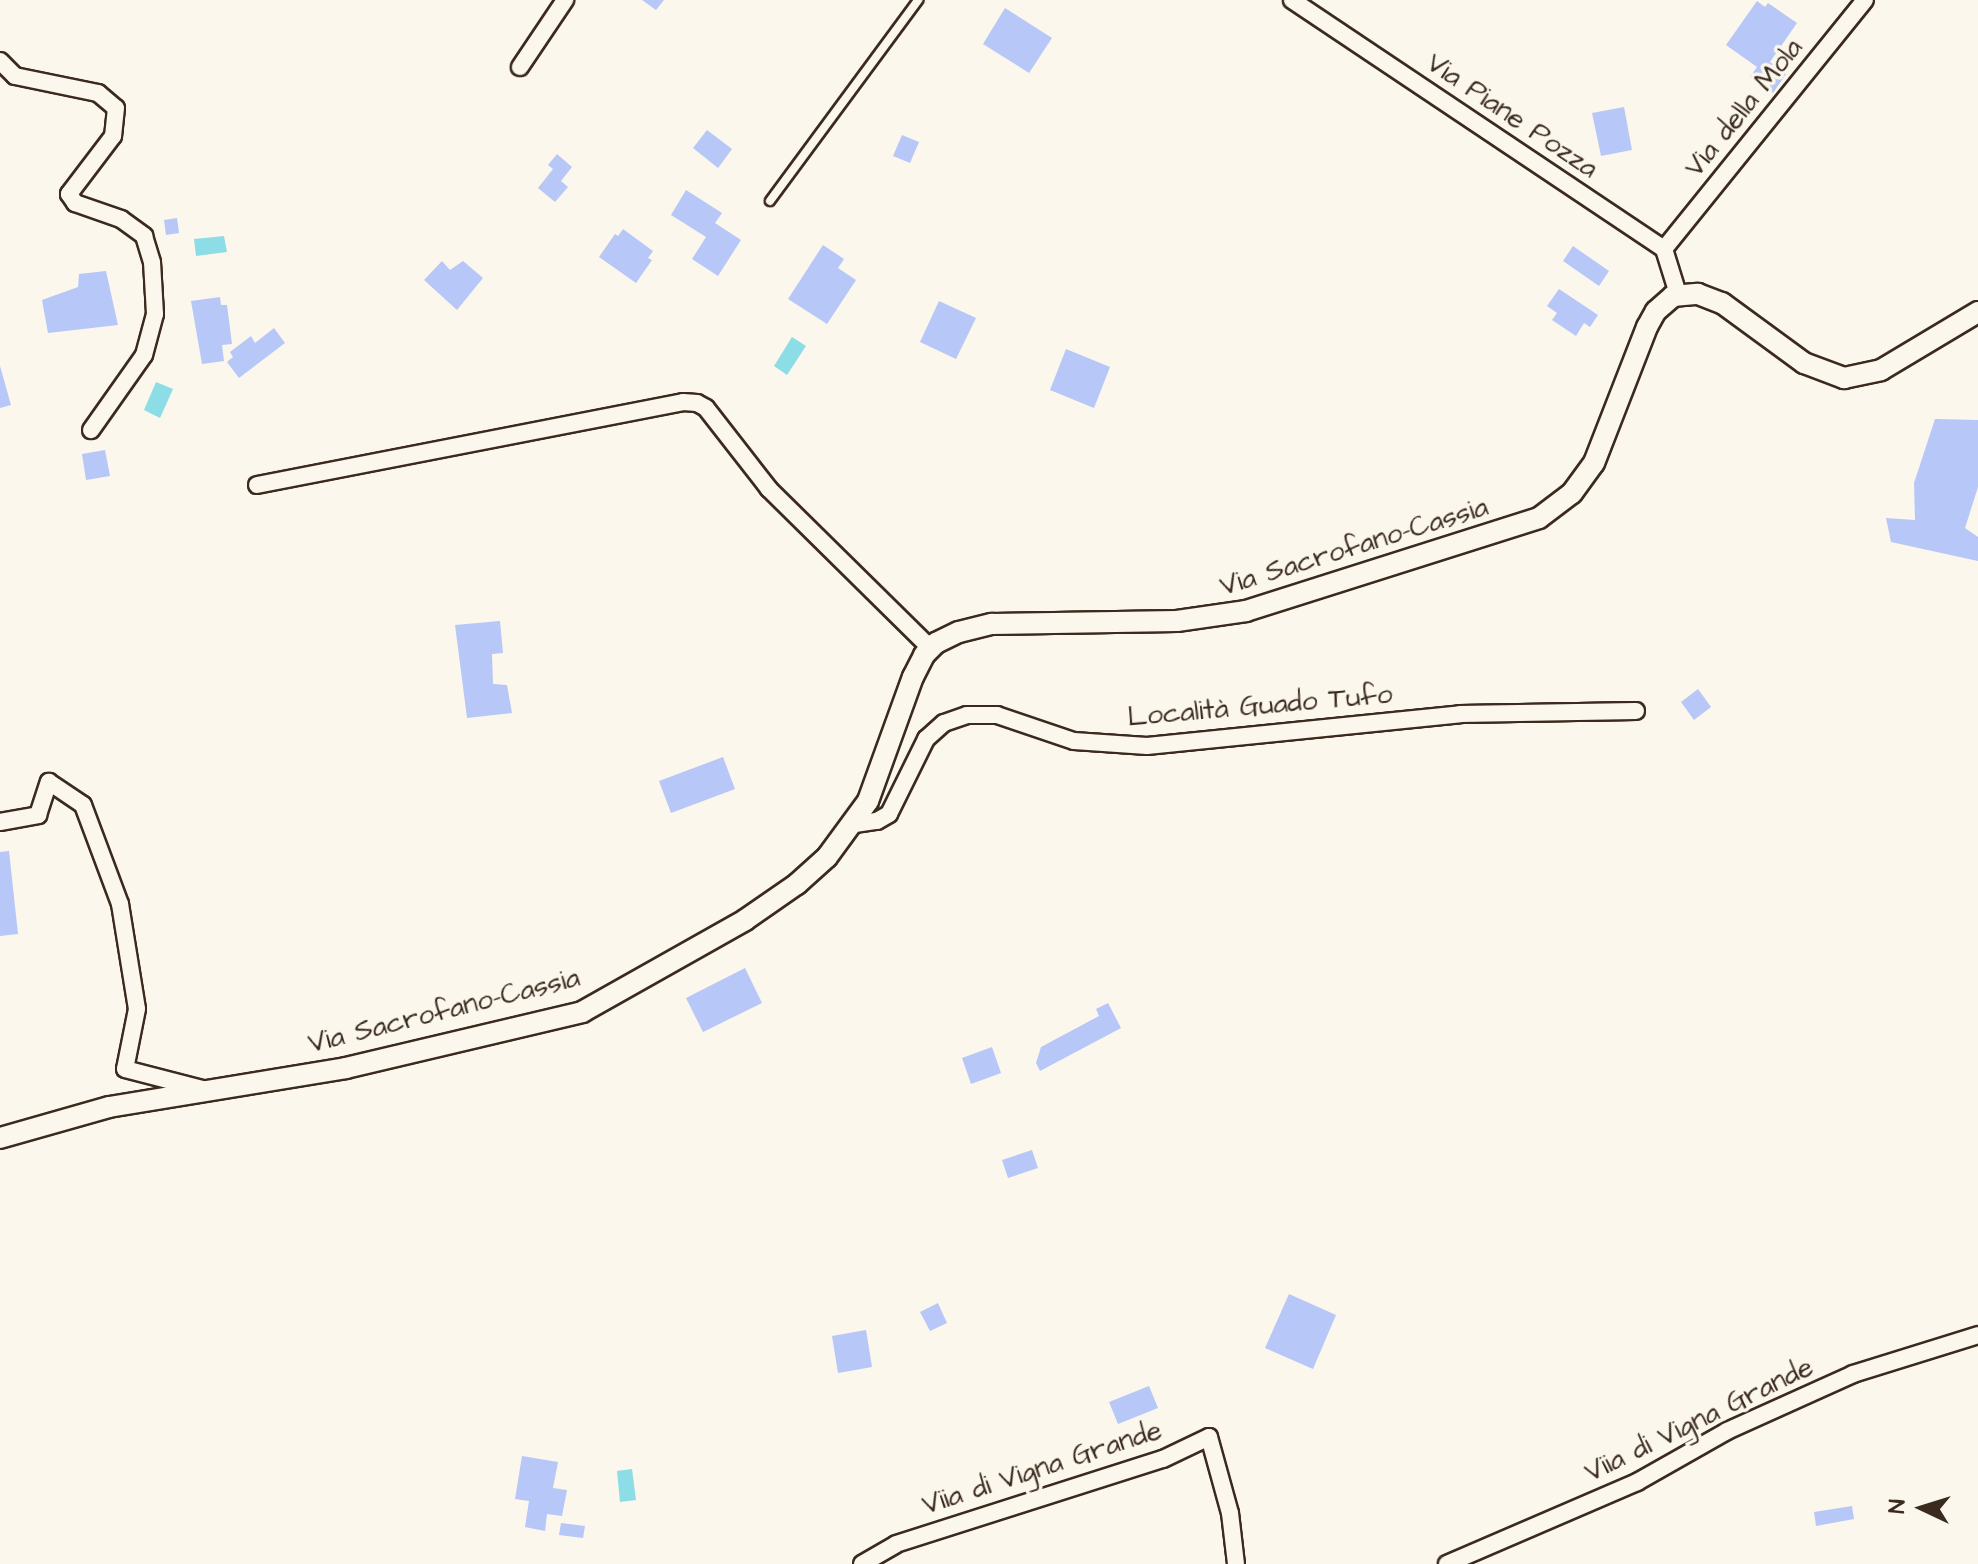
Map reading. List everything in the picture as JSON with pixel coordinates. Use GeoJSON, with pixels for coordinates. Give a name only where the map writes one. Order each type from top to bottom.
{"type":"FeatureCollection","features":[{"type":"Feature","properties":{"kind":"street"},"geometry":{"type":"LineString","coordinates":[[520,67],[565,0]]}},
{"type":"Feature","properties":{"kind":"street","name":"Via Piane Pozza"},"geometry":{"type":"LineString","coordinates":[[1292,0],[1664,249]]}},
{"type":"Feature","properties":{"kind":"street","name":"Via della Mola"},"geometry":{"type":"LineString","coordinates":[[1664,249],[1865,0]]}},
{"type":"Feature","properties":{"kind":"street"},"geometry":{"type":"LineString","coordinates":[[0,61],[15,76],[98,93],[116,108],[113,136],[69,194],[75,203],[121,219],[144,236],[152,262],[155,314],[144,355],[91,430]]}},
{"type":"Feature","properties":{"kind":"street"},"geometry":{"type":"LineString","coordinates":[[1664,249],[1678,294],[1706,296],[1722,303],[1804,363],[1844,378],[1881,370],[1978,312]]}},
{"type":"Feature","properties":{"kind":"street","name":"Via Sacrofano-Cassia"},"geometry":{"type":"LineString","coordinates":[[0,1138],[109,1107],[346,1068],[582,1012],[765,907],[819,864],[855,824],[879,776],[913,677],[930,648],[951,635],[992,624],[1177,621],[1246,611],[1539,518],[1559,504],[1589,471],[1652,318],[1663,304],[1678,294]]}},
{"type":"Feature","properties":{"kind":"street"},"geometry":{"type":"LineString","coordinates":[[257,485],[683,402],[697,403],[706,408],[769,489],[930,648]]}},
{"type":"Feature","properties":{"kind":"street","name":"Località Guado Tufo"},"geometry":{"type":"LineString","coordinates":[[855,824],[877,821],[889,814],[926,739],[944,723],[967,715],[997,715],[1074,741],[1147,746],[1460,714],[1636,711]]}},
{"type":"Feature","properties":{"kind":"street"},"geometry":{"type":"LineString","coordinates":[[0,822],[38,815],[49,782],[83,805],[120,904],[137,1009],[125,1069],[208,1091]]}},
{"type":"Feature","properties":{"kind":"street","name":"Viia di Vigna Grande"},"geometry":{"type":"LineString","coordinates":[[1447,1564],[1637,1482],[1727,1431],[1853,1374],[1978,1335]]}},
{"type":"Feature","properties":{"kind":"street","name":"Viia di Vigna Grande"},"geometry":{"type":"LineString","coordinates":[[862,1564],[896,1544],[1163,1459],[1209,1437],[1230,1513],[1236,1564]]}},
{"type":"Feature","properties":{"kind":"lane"},"geometry":{"type":"LineString","coordinates":[[770,201],[918,0]]}},
{"type":"Feature","properties":{"kind":"water"},"geometry":{"type":"Polygon","coordinates":[[[224,236],[227,252],[196,256],[194,239],[224,236]]]}},
{"type":"Feature","properties":{"kind":"water"},"geometry":{"type":"Polygon","coordinates":[[[792,337],[806,346],[787,375],[774,366],[792,337]]]}},
{"type":"Feature","properties":{"kind":"water"},"geometry":{"type":"Polygon","coordinates":[[[156,382],[173,389],[160,418],[144,410],[156,382]]]}},
{"type":"Feature","properties":{"kind":"water"},"geometry":{"type":"Polygon","coordinates":[[[632,1469],[636,1500],[620,1502],[617,1471],[632,1469]]]}},
{"type":"Feature","properties":{"kind":"building"},"geometry":{"type":"Polygon","coordinates":[[[642,0],[664,0],[656,10],[642,0]]]}},
{"type":"Feature","properties":{"kind":"building"},"geometry":{"type":"Polygon","coordinates":[[[1757,1],[1765,7],[1768,3],[1797,23],[1770,62],[1786,74],[1773,93],[1750,77],[1757,67],[1726,45],[1757,1]]]}},
{"type":"Feature","properties":{"kind":"building"},"geometry":{"type":"Polygon","coordinates":[[[1005,8],[1052,38],[1029,73],[983,44],[1005,8]]]}},
{"type":"Feature","properties":{"kind":"building"},"geometry":{"type":"Polygon","coordinates":[[[1624,107],[1632,150],[1601,156],[1592,113],[1624,107]]]}},
{"type":"Feature","properties":{"kind":"building"},"geometry":{"type":"Polygon","coordinates":[[[707,130],[732,149],[718,168],[693,148],[707,130]]]}},
{"type":"Feature","properties":{"kind":"building"},"geometry":{"type":"Polygon","coordinates":[[[902,135],[919,142],[910,163],[893,156],[902,135]]]}},
{"type":"Feature","properties":{"kind":"building"},"geometry":{"type":"Polygon","coordinates":[[[557,154],[572,167],[561,181],[568,187],[555,202],[538,188],[553,169],[548,165],[557,154]]]}},
{"type":"Feature","properties":{"kind":"building"},"geometry":{"type":"Polygon","coordinates":[[[686,190],[722,213],[715,223],[741,240],[718,276],[692,259],[706,237],[671,215],[686,190]]]}},
{"type":"Feature","properties":{"kind":"building"},"geometry":{"type":"Polygon","coordinates":[[[177,218],[179,233],[166,235],[164,220],[177,218]]]}},
{"type":"Feature","properties":{"kind":"building"},"geometry":{"type":"Polygon","coordinates":[[[623,229],[653,251],[648,258],[652,260],[636,283],[599,257],[615,234],[618,236],[623,229]]]}},
{"type":"Feature","properties":{"kind":"building"},"geometry":{"type":"Polygon","coordinates":[[[823,245],[844,259],[838,268],[856,280],[827,324],[788,299],[823,245]]]}},
{"type":"Feature","properties":{"kind":"building"},"geometry":{"type":"Polygon","coordinates":[[[1573,246],[1609,271],[1599,286],[1563,261],[1573,246]]]}},
{"type":"Feature","properties":{"kind":"building"},"geometry":{"type":"Polygon","coordinates":[[[442,261],[450,270],[463,261],[483,278],[457,310],[424,280],[442,261]]]}},
{"type":"Feature","properties":{"kind":"building"},"geometry":{"type":"Polygon","coordinates":[[[106,271],[118,325],[48,333],[42,300],[78,287],[79,274],[106,271]]]}},
{"type":"Feature","properties":{"kind":"building"},"geometry":{"type":"Polygon","coordinates":[[[1559,289],[1598,315],[1590,327],[1584,323],[1576,336],[1552,320],[1557,313],[1547,306],[1559,289]]]}},
{"type":"Feature","properties":{"kind":"building"},"geometry":{"type":"Polygon","coordinates":[[[220,297],[221,305],[227,305],[232,344],[222,345],[224,361],[202,364],[191,301],[220,297]]]}},
{"type":"Feature","properties":{"kind":"building"},"geometry":{"type":"Polygon","coordinates":[[[939,301],[976,318],[956,359],[920,342],[939,301]]]}},
{"type":"Feature","properties":{"kind":"building"},"geometry":{"type":"Polygon","coordinates":[[[274,328],[285,343],[239,378],[227,362],[233,357],[230,352],[251,336],[255,343],[274,328]]]}},
{"type":"Feature","properties":{"kind":"building"},"geometry":{"type":"Polygon","coordinates":[[[1066,349],[1110,367],[1094,408],[1050,390],[1066,349]]]}},
{"type":"Feature","properties":{"kind":"building"},"geometry":{"type":"Polygon","coordinates":[[[0,366],[11,405],[0,408],[0,366]]]}},
{"type":"Feature","properties":{"kind":"building"},"geometry":{"type":"Polygon","coordinates":[[[1935,419],[1978,420],[1978,487],[1965,528],[1978,537],[1978,561],[1891,542],[1886,518],[1915,520],[1914,483],[1935,419]]]}},
{"type":"Feature","properties":{"kind":"building"},"geometry":{"type":"Polygon","coordinates":[[[105,450],[110,476],[86,480],[82,454],[105,450]]]}},
{"type":"Feature","properties":{"kind":"building"},"geometry":{"type":"Polygon","coordinates":[[[500,621],[503,653],[492,654],[493,684],[507,685],[512,713],[467,718],[455,625],[500,621]]]}},
{"type":"Feature","properties":{"kind":"building"},"geometry":{"type":"Polygon","coordinates":[[[1698,689],[1711,707],[1694,720],[1681,702],[1698,689]]]}},
{"type":"Feature","properties":{"kind":"building"},"geometry":{"type":"Polygon","coordinates":[[[723,757],[735,789],[671,813],[659,781],[723,757]]]}},
{"type":"Feature","properties":{"kind":"building"},"geometry":{"type":"Polygon","coordinates":[[[9,851],[18,934],[0,936],[0,852],[9,851]]]}},
{"type":"Feature","properties":{"kind":"building"},"geometry":{"type":"Polygon","coordinates":[[[745,968],[762,1003],[703,1032],[686,998],[745,968]]]}},
{"type":"Feature","properties":{"kind":"building"},"geometry":{"type":"Polygon","coordinates":[[[1108,1003],[1121,1028],[1040,1071],[1036,1063],[1041,1047],[1099,1016],[1096,1009],[1108,1003]]]}},
{"type":"Feature","properties":{"kind":"building"},"geometry":{"type":"Polygon","coordinates":[[[992,1047],[1001,1073],[971,1084],[962,1058],[992,1047]]]}},
{"type":"Feature","properties":{"kind":"building"},"geometry":{"type":"Polygon","coordinates":[[[1032,1150],[1038,1168],[1008,1178],[1002,1160],[1032,1150]]]}},
{"type":"Feature","properties":{"kind":"building"},"geometry":{"type":"Polygon","coordinates":[[[1289,1294],[1336,1315],[1313,1369],[1265,1348],[1289,1294]]]}},
{"type":"Feature","properties":{"kind":"building"},"geometry":{"type":"Polygon","coordinates":[[[938,1303],[947,1323],[930,1331],[920,1312],[938,1303]]]}},
{"type":"Feature","properties":{"kind":"building"},"geometry":{"type":"Polygon","coordinates":[[[866,1330],[872,1367],[838,1373],[832,1336],[866,1330]]]}},
{"type":"Feature","properties":{"kind":"building"},"geometry":{"type":"Polygon","coordinates":[[[1149,1386],[1158,1408],[1118,1424],[1109,1402],[1149,1386]]]}},
{"type":"Feature","properties":{"kind":"building"},"geometry":{"type":"Polygon","coordinates":[[[522,1456],[558,1462],[553,1488],[567,1490],[562,1516],[547,1514],[545,1531],[525,1527],[529,1501],[515,1499],[522,1456]]]}},
{"type":"Feature","properties":{"kind":"building"},"geometry":{"type":"Polygon","coordinates":[[[1852,1506],[1854,1519],[1816,1526],[1814,1512],[1852,1506]]]}},
{"type":"Feature","properties":{"kind":"building"},"geometry":{"type":"Polygon","coordinates":[[[561,1523],[585,1526],[583,1538],[559,1535],[561,1523]]]}}]}
